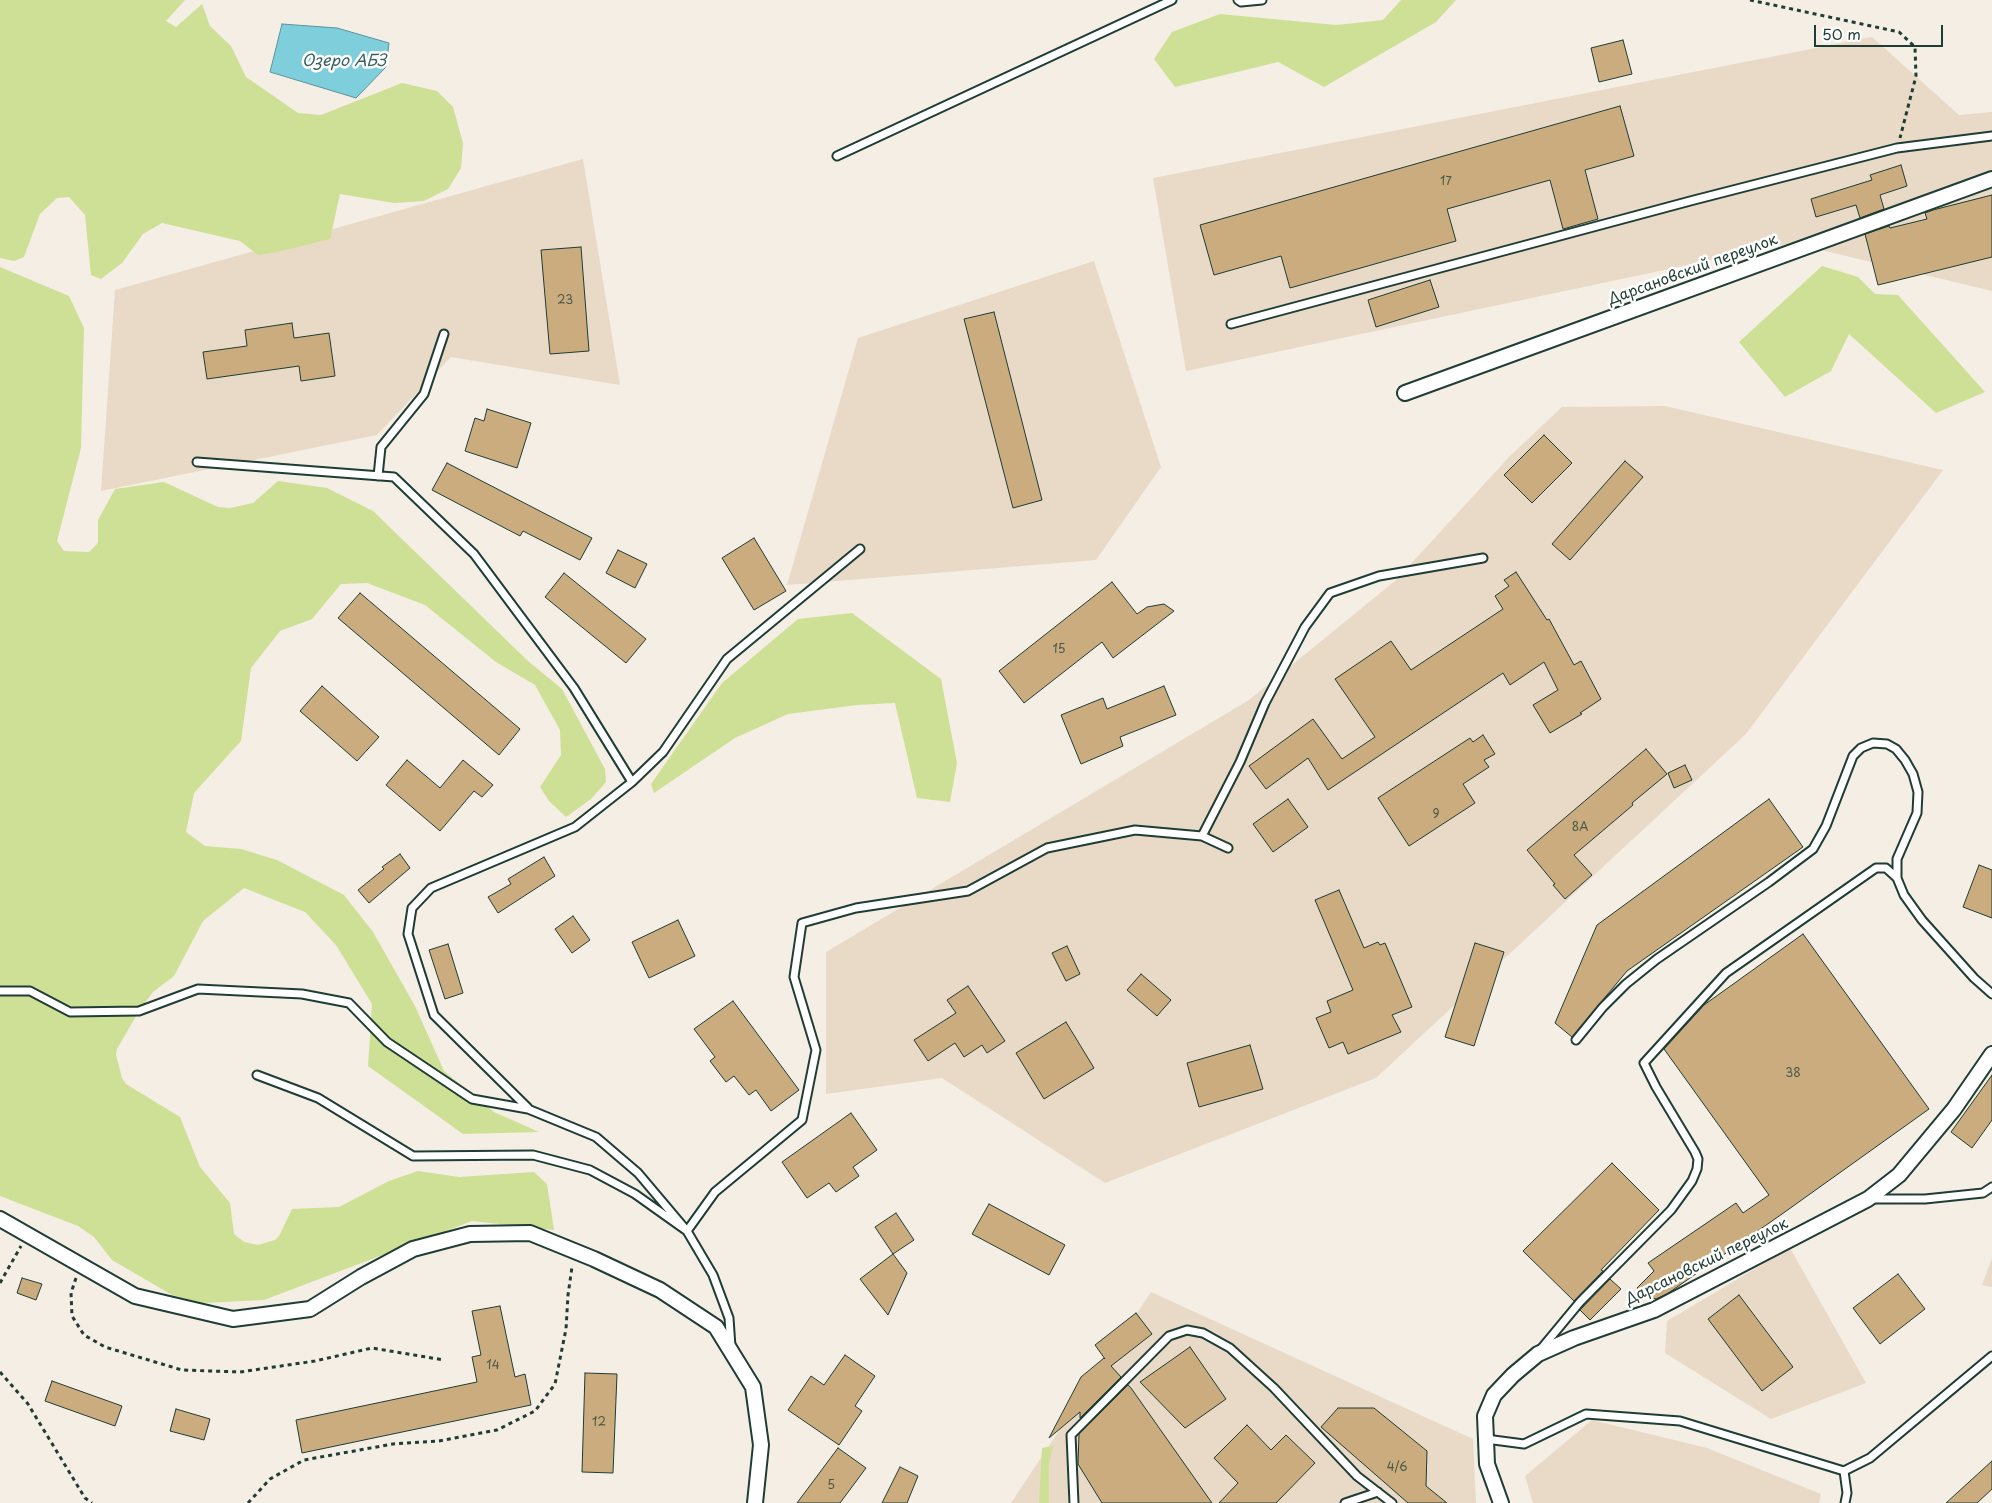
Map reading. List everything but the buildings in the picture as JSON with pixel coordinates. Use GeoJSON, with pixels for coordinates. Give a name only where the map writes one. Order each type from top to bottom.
{"type":"FeatureCollection","features":[{"type":"Feature","properties":{"kind":"street","name":"Дарсановский переулок"},"geometry":{"type":"LineString","coordinates":[[1405,393],[1992,179]]}},
{"type":"Feature","properties":{"kind":"street","name":"Дарсановский переулок"},"geometry":{"type":"LineString","coordinates":[[1501,1503],[1487,1464],[1485,1416],[1494,1395],[1513,1374],[1538,1354],[1574,1338],[1654,1310],[1868,1199],[1899,1175],[1954,1110],[1992,1054]]}},
{"type":"Feature","properties":{"kind":"street"},"geometry":{"type":"LineString","coordinates":[[0,1219],[135,1296],[233,1319],[310,1309],[361,1277],[413,1249],[470,1234],[530,1233],[660,1290],[716,1327],[753,1387],[761,1445],[755,1503]]}},
{"type":"Feature","properties":{"kind":"lane"},"geometry":{"type":"LineString","coordinates":[[837,156],[1172,0]]}},
{"type":"Feature","properties":{"kind":"lane"},"geometry":{"type":"LineString","coordinates":[[1238,0],[1242,2],[1262,0]]}},
{"type":"Feature","properties":{"kind":"lane"},"geometry":{"type":"LineString","coordinates":[[1231,324],[1897,148],[1992,136]]}},
{"type":"Feature","properties":{"kind":"lane"},"geometry":{"type":"LineString","coordinates":[[378,476],[381,447],[424,394],[444,334]]}},
{"type":"Feature","properties":{"kind":"lane"},"geometry":{"type":"LineString","coordinates":[[198,462],[394,477],[474,554],[574,688],[632,782]]}},
{"type":"Feature","properties":{"kind":"lane"},"geometry":{"type":"LineString","coordinates":[[528,1108],[434,1015],[408,934],[412,908],[431,888],[575,827],[632,782],[662,752],[727,659],[860,549]]}},
{"type":"Feature","properties":{"kind":"lane"},"geometry":{"type":"LineString","coordinates":[[1202,836],[1240,762],[1265,703],[1305,626],[1330,593],[1379,576],[1483,558]]}},
{"type":"Feature","properties":{"kind":"lane"},"geometry":{"type":"LineString","coordinates":[[1576,1040],[1603,1007],[1626,984],[1657,959],[1776,877],[1813,849],[1826,826],[1854,756],[1861,748],[1873,743],[1887,744],[1896,749],[1913,774],[1918,792],[1917,813],[1897,859],[1897,878],[1904,895],[1922,920],[1974,978],[1992,993]]}},
{"type":"Feature","properties":{"kind":"lane"},"geometry":{"type":"LineString","coordinates":[[687,1231],[716,1192],[802,1120],[816,1050],[794,977],[802,923],[856,908],[968,891],[1047,848],[1135,830],[1202,836],[1228,848]]}},
{"type":"Feature","properties":{"kind":"lane"},"geometry":{"type":"LineString","coordinates":[[1538,1354],[1580,1302],[1671,1210],[1692,1181],[1697,1169],[1698,1159],[1695,1152],[1656,1087],[1644,1063],[1726,973],[1876,868],[1886,868],[1897,878]]}},
{"type":"Feature","properties":{"kind":"lane"},"geometry":{"type":"LineString","coordinates":[[0,992],[30,990],[70,1012],[139,1011],[198,989],[302,994],[349,1002],[388,1042],[472,1099],[528,1108],[596,1138],[638,1173],[687,1231],[713,1275],[729,1318],[732,1353]]}},
{"type":"Feature","properties":{"kind":"lane"},"geometry":{"type":"LineString","coordinates":[[257,1075],[318,1098],[413,1156],[533,1155],[590,1170],[635,1194],[687,1231]]}},
{"type":"Feature","properties":{"kind":"lane"},"geometry":{"type":"LineString","coordinates":[[1868,1199],[1926,1199],[1983,1192],[1992,1186]]}},
{"type":"Feature","properties":{"kind":"lane"},"geometry":{"type":"LineString","coordinates":[[1074,1503],[1071,1435],[1169,1336],[1187,1330],[1203,1332],[1230,1348],[1274,1388],[1357,1476],[1392,1503]]}},
{"type":"Feature","properties":{"kind":"lane"},"geometry":{"type":"LineString","coordinates":[[1486,1439],[1524,1444],[1586,1414],[1680,1420],[1844,1471],[1870,1458],[1992,1356]]}},
{"type":"Feature","properties":{"kind":"lane"},"geometry":{"type":"LineString","coordinates":[[1844,1471],[1847,1493],[1845,1503]]}},
{"type":"Feature","properties":{"kind":"lane"},"geometry":{"type":"LineString","coordinates":[[1345,1503],[1378,1492]]}},
{"type":"Feature","properties":{"kind":"path"},"geometry":{"type":"LineString","coordinates":[[1750,0],[1899,32],[1915,47],[1916,76],[1897,148]]}},
{"type":"Feature","properties":{"kind":"path"},"geometry":{"type":"LineString","coordinates":[[0,1283],[27,1234]]}},
{"type":"Feature","properties":{"kind":"path"},"geometry":{"type":"LineString","coordinates":[[248,1503],[270,1479],[304,1460],[393,1444],[439,1441],[497,1430],[535,1411],[555,1384],[566,1329],[574,1251]]}},
{"type":"Feature","properties":{"kind":"path"},"geometry":{"type":"LineString","coordinates":[[81,1265],[71,1293],[72,1316],[84,1336],[105,1347],[182,1370],[240,1372],[315,1361],[372,1348],[444,1360]]}},
{"type":"Feature","properties":{"kind":"path"},"geometry":{"type":"LineString","coordinates":[[0,1372],[28,1404],[85,1498],[92,1503]]}},
{"type":"Feature","properties":{"kind":"shaded area"},"geometry":{"type":"Polygon","coordinates":[[[1872,37],[1959,115],[1992,112],[1992,291],[1792,243],[1186,371],[1153,178],[1872,37]]]}},
{"type":"Feature","properties":{"kind":"shaded area"},"geometry":{"type":"Polygon","coordinates":[[[583,159],[620,385],[451,357],[377,435],[101,491],[115,290],[583,159]]]}},
{"type":"Feature","properties":{"kind":"shaded area"},"geometry":{"type":"Polygon","coordinates":[[[1094,261],[1161,467],[1096,560],[787,585],[858,338],[1094,261]]]}},
{"type":"Feature","properties":{"kind":"shaded area"},"geometry":{"type":"Polygon","coordinates":[[[1665,406],[1943,470],[1746,734],[1376,1078],[1105,1183],[942,1078],[826,1094],[826,952],[1249,700],[1396,580],[1510,456],[1562,407],[1665,406]]]}},
{"type":"Feature","properties":{"kind":"shaded area"},"geometry":{"type":"Polygon","coordinates":[[[1790,1248],[1866,1383],[1771,1419],[1665,1353],[1667,1321],[1790,1248]]]}},
{"type":"Feature","properties":{"kind":"shaded area"},"geometry":{"type":"Polygon","coordinates":[[[1992,1258],[1992,1287],[1982,1285],[1992,1258]]]}},
{"type":"Feature","properties":{"kind":"shaded area"},"geometry":{"type":"Polygon","coordinates":[[[1151,1292],[1473,1439],[1476,1503],[1011,1503],[1151,1292]]]}},
{"type":"Feature","properties":{"kind":"shaded area"},"geometry":{"type":"Polygon","coordinates":[[[1592,1420],[1707,1448],[1821,1494],[1819,1503],[1533,1503],[1525,1476],[1592,1420]]]}},
{"type":"Feature","properties":{"kind":"green space"},"geometry":{"type":"Polygon","coordinates":[[[0,0],[185,0],[166,21],[176,27],[202,4],[210,26],[231,46],[246,77],[298,113],[321,115],[402,83],[437,91],[453,107],[463,143],[461,168],[448,189],[424,201],[394,203],[340,194],[330,239],[277,252],[258,255],[240,241],[162,223],[143,234],[122,263],[101,279],[91,275],[85,215],[69,197],[57,198],[40,214],[24,257],[14,261],[0,258],[0,0]]]}},
{"type":"Feature","properties":{"kind":"green space"},"geometry":{"type":"Polygon","coordinates":[[[1401,0],[1456,0],[1436,22],[1324,87],[1278,62],[1175,87],[1154,59],[1172,32],[1220,14],[1336,25],[1383,20],[1401,0]]]}},
{"type":"Feature","properties":{"kind":"green space"},"geometry":{"type":"Polygon","coordinates":[[[1822,266],[1858,277],[1875,294],[1898,295],[1985,392],[1936,413],[1849,334],[1831,371],[1785,397],[1739,342],[1822,266]]]}},
{"type":"Feature","properties":{"kind":"green space"},"geometry":{"type":"Polygon","coordinates":[[[0,267],[69,296],[84,328],[81,448],[57,541],[64,551],[89,552],[98,543],[98,520],[115,489],[164,482],[218,507],[230,508],[253,503],[278,481],[327,488],[373,511],[528,661],[562,689],[605,769],[606,782],[591,799],[566,817],[549,801],[540,787],[561,755],[560,730],[535,685],[496,662],[425,605],[367,583],[341,584],[312,619],[280,631],[251,668],[241,741],[194,793],[186,832],[205,846],[241,849],[277,860],[344,895],[373,932],[415,1006],[444,1071],[494,1112],[539,1132],[463,1134],[368,1066],[372,1004],[336,945],[305,912],[244,888],[203,921],[174,976],[153,992],[139,1011],[117,1049],[116,1055],[122,1078],[126,1084],[180,1117],[200,1167],[230,1203],[234,1234],[244,1242],[258,1245],[275,1240],[279,1236],[292,1209],[339,1207],[389,1181],[418,1171],[459,1177],[534,1172],[547,1184],[554,1230],[472,1221],[264,1300],[202,1303],[172,1295],[112,1260],[94,1237],[78,1226],[0,1196],[0,267]]]}},
{"type":"Feature","properties":{"kind":"green space"},"geometry":{"type":"Polygon","coordinates":[[[852,613],[941,679],[957,763],[950,802],[917,798],[895,703],[857,705],[788,714],[735,738],[654,793],[651,784],[722,683],[798,619],[852,613]]]}},
{"type":"Feature","properties":{"kind":"green space"},"geometry":{"type":"Polygon","coordinates":[[[1053,1446],[1049,1463],[1049,1503],[1039,1503],[1042,1448],[1053,1446]]]}},
{"type":"Feature","properties":{"kind":"water","name":"Озеро АБЗ"},"geometry":{"type":"Polygon","coordinates":[[[282,24],[337,28],[389,43],[386,67],[356,98],[270,72],[282,24]]]}}]}
